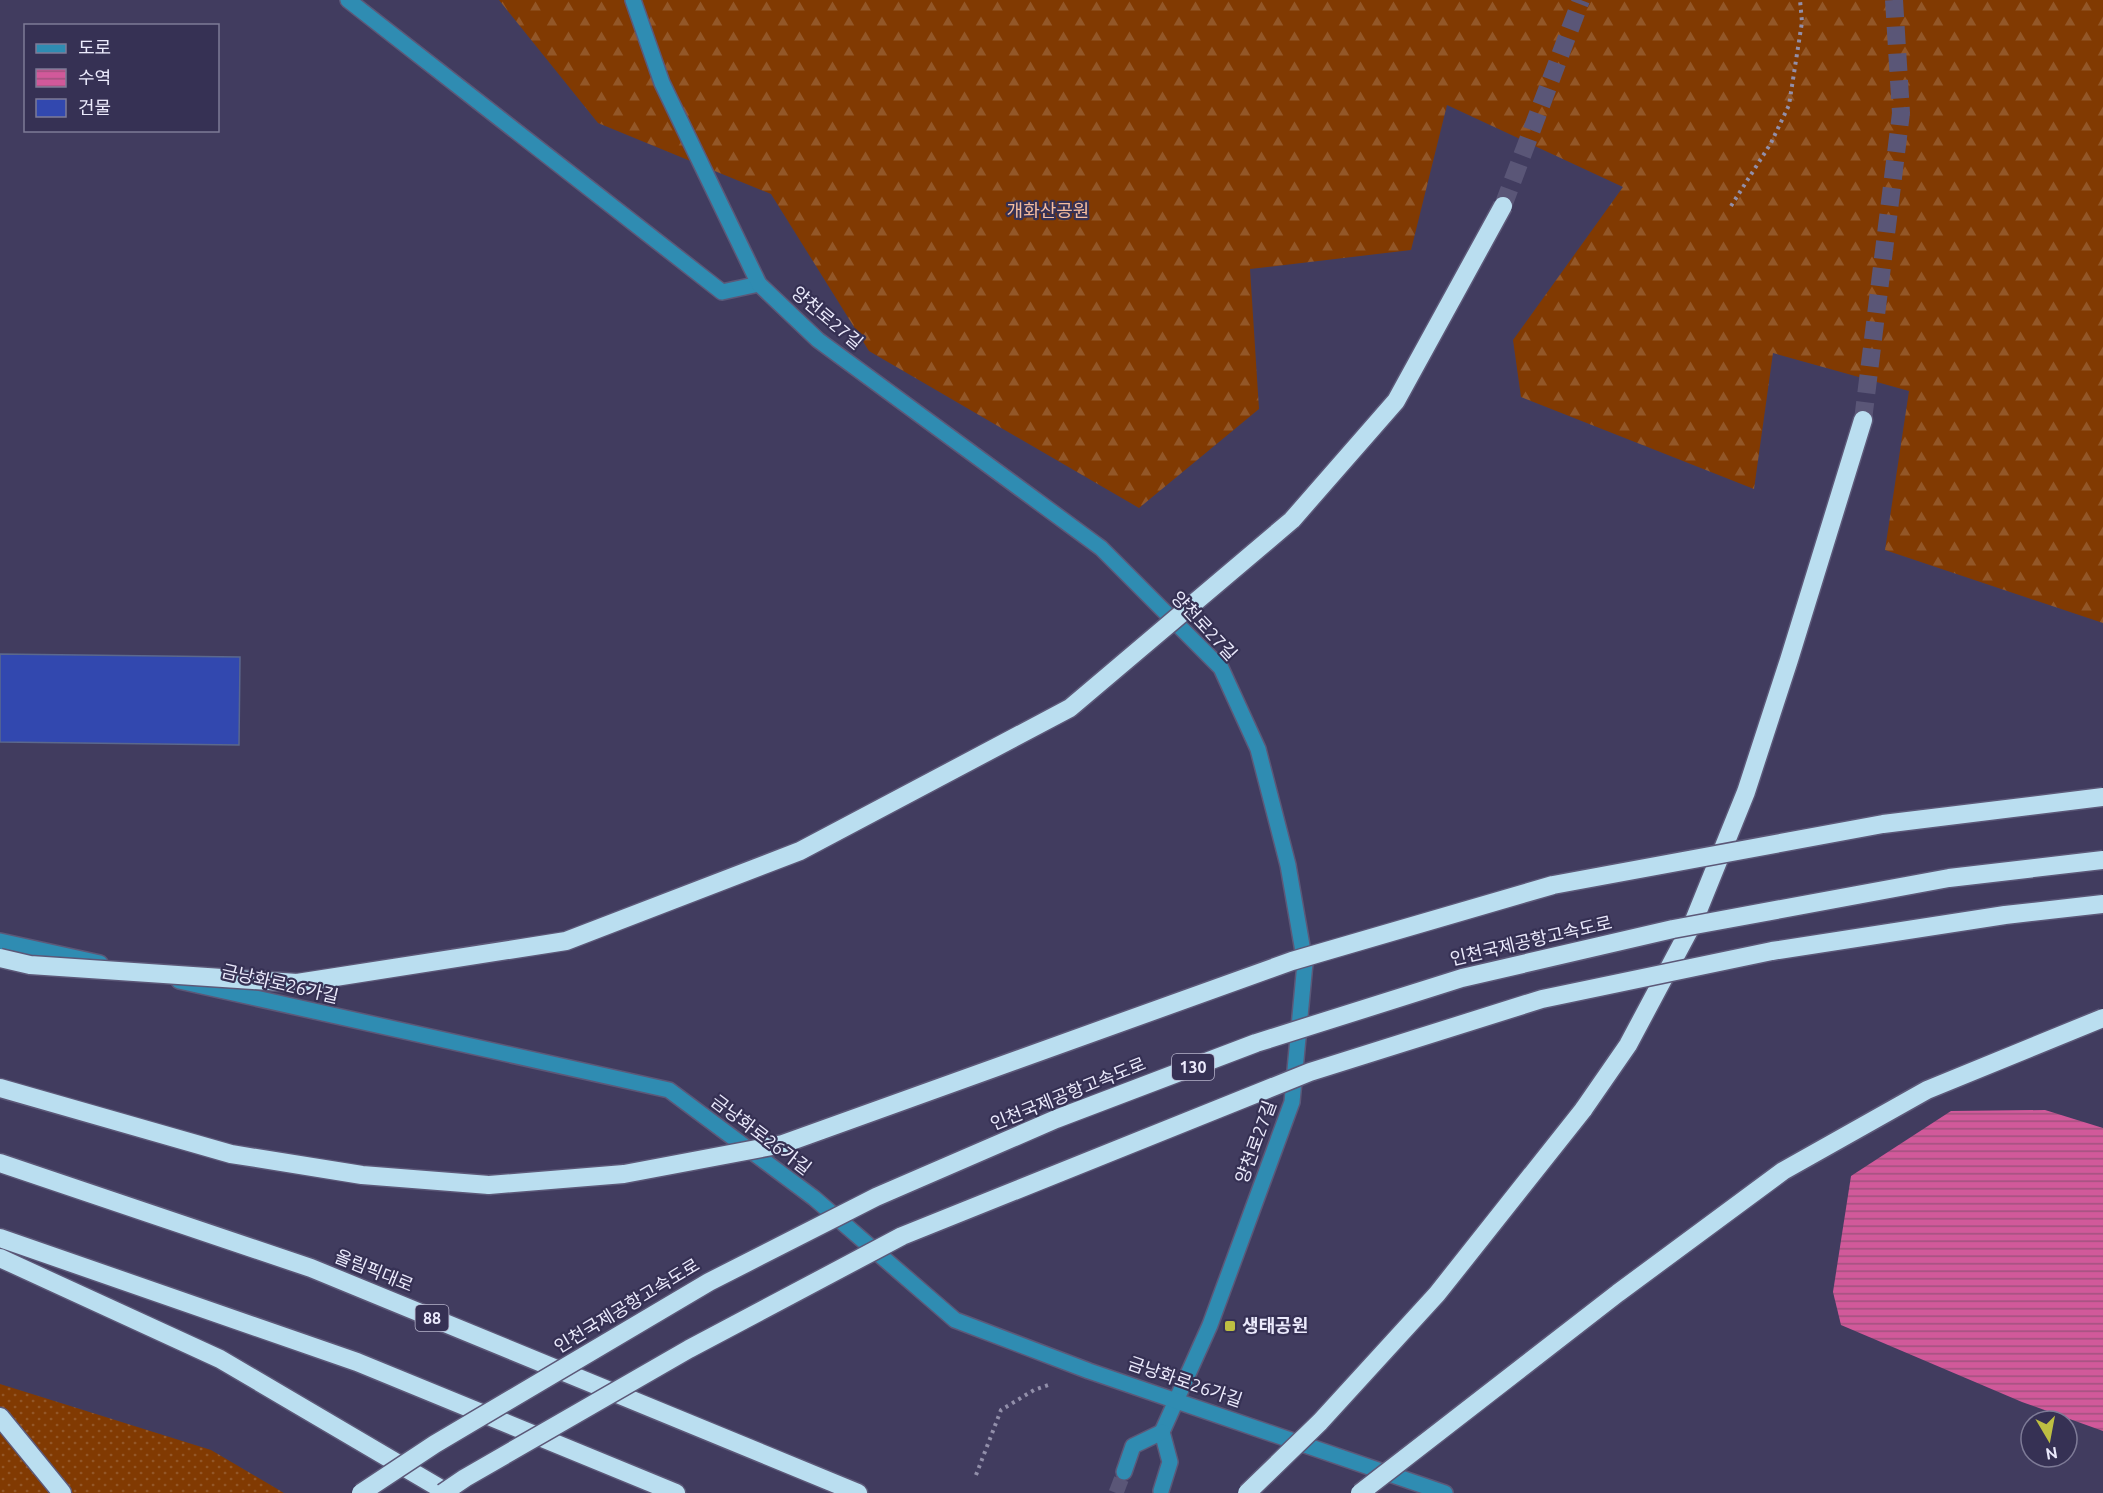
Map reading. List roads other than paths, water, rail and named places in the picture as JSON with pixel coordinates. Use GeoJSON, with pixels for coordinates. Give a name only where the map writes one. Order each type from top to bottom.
{"type":"FeatureCollection","features":[{"type":"Feature","properties":{"kind":"highway"},"geometry":{"type":"LineString","coordinates":[[0,958],[30,965],[297,983],[566,941],[800,851],[1070,708],[1292,520],[1396,401],[1503,206]]}},
{"type":"Feature","properties":{"kind":"highway"},"geometry":{"type":"LineString","coordinates":[[1247,1493],[1320,1422],[1437,1294],[1583,1110],[1628,1045],[1698,912],[1746,792],[1863,420]]}},
{"type":"Feature","properties":{"kind":"highway"},"geometry":{"type":"LineString","coordinates":[[0,1088],[231,1154],[362,1176],[489,1185],[624,1174],[783,1144],[1292,960],[1553,885],[1883,824],[2103,797]]}},
{"type":"Feature","properties":{"kind":"highway","name":"인천국제공항고속도로"},"geometry":{"type":"LineString","coordinates":[[362,1493],[435,1444],[709,1282],[876,1197],[1056,1119],[1256,1043],[1462,978],[1673,929],[1950,878],[2103,860]]}},
{"type":"Feature","properties":{"kind":"highway"},"geometry":{"type":"LineString","coordinates":[[0,1258],[220,1359],[446,1493],[465,1478],[689,1349],[902,1236],[1310,1072],[1542,999],[1772,951],[2005,915],[2103,904]]}},
{"type":"Feature","properties":{"kind":"highway"},"geometry":{"type":"LineString","coordinates":[[1360,1493],[1608,1300],[1783,1171],[1927,1090],[2103,1018]]}},
{"type":"Feature","properties":{"kind":"highway","name":"올림픽대로"},"geometry":{"type":"LineString","coordinates":[[0,1162],[311,1268],[858,1493]]}},
{"type":"Feature","properties":{"kind":"highway"},"geometry":{"type":"LineString","coordinates":[[0,1238],[357,1362],[676,1493]]}},
{"type":"Feature","properties":{"kind":"highway"},"geometry":{"type":"LineString","coordinates":[[0,1417],[62,1493]]}},
{"type":"Feature","properties":{"kind":"street"},"geometry":{"type":"LineString","coordinates":[[348,0],[722,292],[759,284]]}},
{"type":"Feature","properties":{"kind":"street","name":"양천로27길"},"geometry":{"type":"LineString","coordinates":[[633,0],[662,83],[759,284],[818,340],[1101,548],[1221,668],[1258,749],[1288,865],[1305,963],[1292,1102],[1210,1325],[1162,1432]]}},
{"type":"Feature","properties":{"kind":"street","name":"금낭화로26가길"},"geometry":{"type":"LineString","coordinates":[[0,941],[669,1090],[814,1198],[955,1320],[1089,1371],[1445,1493]]}},
{"type":"Feature","properties":{"kind":"street"},"geometry":{"type":"LineString","coordinates":[[1124,1472],[1133,1446],[1162,1432],[1170,1462],[1161,1491]]}},
{"type":"Feature","properties":{"kind":"water"},"geometry":{"type":"Polygon","coordinates":[[[2045,1110],[2103,1128],[2103,1431],[2079,1422],[2079,1409],[2042,1409],[1841,1325],[1833,1292],[1851,1176],[1951,1111],[2045,1110]]]}},
{"type":"Feature","properties":{"kind":"tunnel"},"geometry":{"type":"LineString","coordinates":[[1503,206],[1581,0]]}},
{"type":"Feature","properties":{"kind":"tunnel"},"geometry":{"type":"LineString","coordinates":[[1863,420],[1901,113],[1894,0]]}},
{"type":"Feature","properties":{"kind":"tunnel"},"geometry":{"type":"LineString","coordinates":[[1116,1493],[1124,1472]]}},
{"type":"Feature","properties":{"kind":"place","name":"생태공원"},"geometry":{"type":"Point","coordinates":[1230,1326]}},
{"type":"Feature","properties":{"kind":"park label","name":"개화산공원"},"geometry":{"type":"Point","coordinates":[1048,211]}}]}
